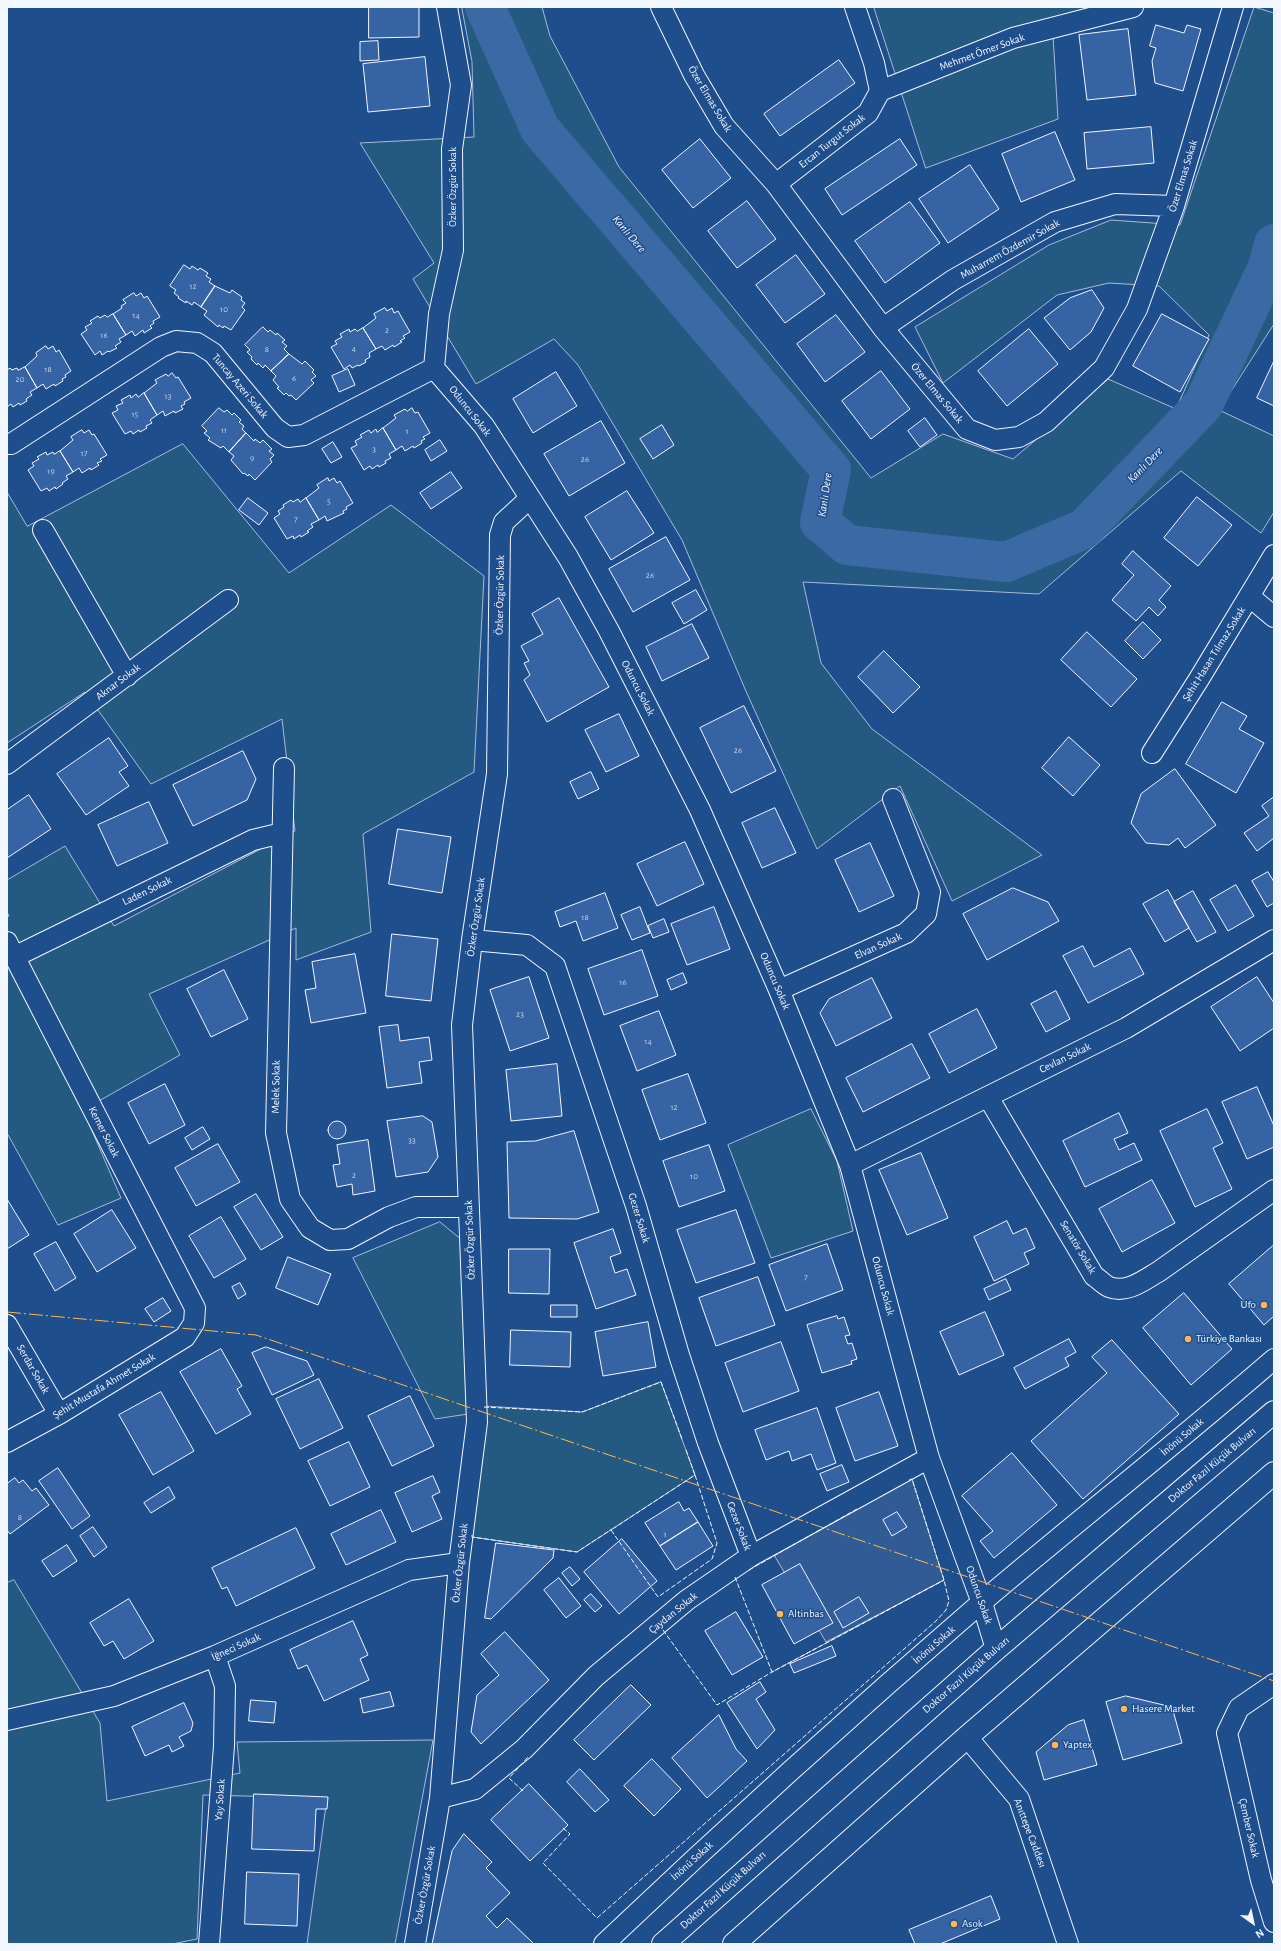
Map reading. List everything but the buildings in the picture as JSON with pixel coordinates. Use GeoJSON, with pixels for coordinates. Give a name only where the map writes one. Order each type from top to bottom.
{"type":"FeatureCollection","features":[{"type":"Feature","properties":{"kind":"highway","name":"Doktor Fazıl Küçük Bulvarı"},"geometry":{"type":"LineString","coordinates":[[663,1944],[996,1648],[1274,1412]]}},
{"type":"Feature","properties":{"kind":"highway"},"geometry":{"type":"LineString","coordinates":[[734,1944],[967,1737],[1274,1473]]}},
{"type":"Feature","properties":{"kind":"street","name":"Özker Özgür Sokak"},"geometry":{"type":"LineString","coordinates":[[434,368],[439,314],[453,250],[452,149],[461,85],[447,7]]}},
{"type":"Feature","properties":{"kind":"street","name":"Özer Elmas Sokak"},"geometry":{"type":"LineString","coordinates":[[661,7],[694,75],[724,126],[776,184],[883,328],[967,429],[995,440],[1019,437],[1046,422],[1104,368],[1137,309],[1174,206],[1233,7]]}},
{"type":"Feature","properties":{"kind":"street"},"geometry":{"type":"LineString","coordinates":[[855,7],[874,63],[880,91]]}},
{"type":"Feature","properties":{"kind":"street","name":"Mehmet Ömer Sokak"},"geometry":{"type":"LineString","coordinates":[[880,91],[1013,38],[1133,7]]}},
{"type":"Feature","properties":{"kind":"street","name":"Ercan Turgut Sokak"},"geometry":{"type":"LineString","coordinates":[[776,184],[868,113],[880,91]]}},
{"type":"Feature","properties":{"kind":"street","name":"Muharrem Özdemir Sokak"},"geometry":{"type":"LineString","coordinates":[[883,328],[953,280],[1055,222],[1115,204],[1174,206]]}},
{"type":"Feature","properties":{"kind":"street","name":"Tuncay Azeri Sokak"},"geometry":{"type":"LineString","coordinates":[[7,444],[11,444],[161,347],[176,341],[196,343],[213,353],[275,428],[288,437],[304,435],[434,368]]}},
{"type":"Feature","properties":{"kind":"street","name":"Oduncu Sokak"},"geometry":{"type":"LineString","coordinates":[[434,368],[484,426],[568,557],[605,624],[700,810],[779,990],[850,1165],[930,1458],[982,1602],[996,1648]]}},
{"type":"Feature","properties":{"kind":"street","name":"Özker Özgür Sokak"},"geometry":{"type":"LineString","coordinates":[[415,1944],[440,1798],[459,1563],[477,1422],[462,1025],[472,940],[497,774],[500,536],[504,522],[530,498]]}},
{"type":"Feature","properties":{"kind":"street"},"geometry":{"type":"LineString","coordinates":[[43,530],[127,676]]}},
{"type":"Feature","properties":{"kind":"street","name":"Şehit Hasan Tılmaz Sokak"},"geometry":{"type":"LineString","coordinates":[[1152,753],[1274,555]]}},
{"type":"Feature","properties":{"kind":"street"},"geometry":{"type":"LineString","coordinates":[[1249,596],[1274,617]]}},
{"type":"Feature","properties":{"kind":"street","name":"Aknar Sokak"},"geometry":{"type":"LineString","coordinates":[[7,764],[228,600]]}},
{"type":"Feature","properties":{"kind":"street","name":"Melek Sokak"},"geometry":{"type":"LineString","coordinates":[[284,768],[276,1134],[290,1199],[310,1228],[330,1240],[348,1240],[389,1218],[416,1207],[469,1207]]}},
{"type":"Feature","properties":{"kind":"street","name":"Elvan Sokak"},"geometry":{"type":"LineString","coordinates":[[779,990],[906,933],[926,914],[930,892],[893,799]]}},
{"type":"Feature","properties":{"kind":"street","name":"Laden Sokak"},"geometry":{"type":"LineString","coordinates":[[11,949],[253,840],[282,833]]}},
{"type":"Feature","properties":{"kind":"street","name":"Gezer Sokak"},"geometry":{"type":"LineString","coordinates":[[472,940],[526,945],[555,966],[636,1206],[679,1355],[708,1443],[751,1556]]}},
{"type":"Feature","properties":{"kind":"street","name":"Cevlan Sokak"},"geometry":{"type":"LineString","coordinates":[[850,1165],[1126,1028],[1274,940]]}},
{"type":"Feature","properties":{"kind":"street","name":"Kemer Sokak"},"geometry":{"type":"LineString","coordinates":[[11,949],[195,1308],[194,1323]]}},
{"type":"Feature","properties":{"kind":"street","name":"Senatör Sokak"},"geometry":{"type":"LineString","coordinates":[[988,1097],[1094,1276],[1109,1287],[1122,1289],[1138,1284],[1274,1190]]}},
{"type":"Feature","properties":{"kind":"street","name":"Şehit Mustafa Ahmet Sokak"},"geometry":{"type":"LineString","coordinates":[[7,1442],[59,1414],[185,1337],[194,1323]]}},
{"type":"Feature","properties":{"kind":"street","name":"Serdar Sokak"},"geometry":{"type":"LineString","coordinates":[[7,1325],[59,1414]]}},
{"type":"Feature","properties":{"kind":"street","name":"İnönü Sokak"},"geometry":{"type":"LineString","coordinates":[[604,1944],[682,1870],[982,1602],[1196,1426],[1274,1359]]}},
{"type":"Feature","properties":{"kind":"street","name":"Çaydan Sokak"},"geometry":{"type":"LineString","coordinates":[[440,1798],[475,1789],[524,1749],[596,1676],[687,1600],[751,1556],[930,1458]]}},
{"type":"Feature","properties":{"kind":"street","name":"İğneci Sokak"},"geometry":{"type":"LineString","coordinates":[[7,1720],[114,1696],[215,1656],[409,1570],[459,1563]]}},
{"type":"Feature","properties":{"kind":"street","name":"Yay Sokak"},"geometry":{"type":"LineString","coordinates":[[210,1944],[224,1746],[225,1686],[215,1656]]}},
{"type":"Feature","properties":{"kind":"street","name":"Çember Sokak"},"geometry":{"type":"LineString","coordinates":[[1274,1684],[1239,1708],[1227,1733],[1267,1876],[1274,1922]]}},
{"type":"Feature","properties":{"kind":"street","name":"Anıttepe Caddesı"},"geometry":{"type":"LineString","coordinates":[[967,1737],[1019,1799],[1068,1944]]}},
{"type":"Feature","properties":{"kind":"shaded area"},"geometry":{"type":"Polygon","coordinates":[[[462,7],[542,7],[550,36],[619,167],[871,478],[943,434],[1013,459],[1108,379],[1176,409],[1209,335],[1159,286],[1109,283],[1057,295],[943,383],[915,327],[1049,245],[1111,220],[1180,225],[1254,7],[1274,13],[1274,324],[1219,410],[1274,436],[1274,512],[1261,533],[1181,471],[1039,594],[803,582],[821,663],[872,729],[1042,855],[952,901],[900,786],[817,849],[745,689],[682,540],[578,365],[554,339],[476,384],[413,279],[434,263],[360,143],[474,137],[472,62],[462,7]]]}},
{"type":"Feature","properties":{"kind":"shaded area"},"geometry":{"type":"Polygon","coordinates":[[[874,7],[1090,7],[1052,18],[1058,119],[926,168],[874,7]]]}},
{"type":"Feature","properties":{"kind":"shaded area"},"geometry":{"type":"Polygon","coordinates":[[[183,444],[289,573],[391,505],[484,576],[474,772],[363,834],[371,932],[296,960],[296,928],[149,994],[180,1055],[83,1110],[121,1198],[58,1225],[7,1133],[7,917],[9,916],[7,912],[7,880],[65,846],[114,926],[295,831],[282,719],[151,784],[85,692],[7,743],[7,492],[27,526],[183,444]]]}},
{"type":"Feature","properties":{"kind":"shaded area"},"geometry":{"type":"Polygon","coordinates":[[[811,1109],[837,1161],[853,1231],[771,1258],[728,1145],[811,1109]]]}},
{"type":"Feature","properties":{"kind":"shaded area"},"geometry":{"type":"Polygon","coordinates":[[[440,1222],[462,1240],[468,1414],[435,1419],[353,1258],[440,1222]]]}},
{"type":"Feature","properties":{"kind":"shaded area"},"geometry":{"type":"Polygon","coordinates":[[[661,1382],[695,1475],[577,1552],[472,1537],[484,1406],[582,1412],[661,1382]]]}},
{"type":"Feature","properties":{"kind":"shaded area"},"geometry":{"type":"Polygon","coordinates":[[[912,1479],[944,1580],[826,1642],[774,1555],[912,1479]]]}},
{"type":"Feature","properties":{"kind":"shaded area"},"geometry":{"type":"Polygon","coordinates":[[[14,1580],[100,1723],[107,1801],[240,1773],[237,1742],[433,1740],[395,1944],[307,1944],[327,1798],[203,1795],[197,1939],[172,1944],[7,1944],[7,1583],[14,1580]]]}},
{"type":"Feature","properties":{"kind":"waterway","name":"Kanlı Dere"},"geometry":{"type":"LineString","coordinates":[[485,7],[540,129],[831,470],[820,522],[847,545],[1006,562],[1084,529],[1203,405],[1268,267],[1274,244]]}},
{"type":"Feature","properties":{"kind":"fence"},"geometry":{"type":"LineString","coordinates":[[484,1407],[582,1412],[661,1382],[682,1439]]}},
{"type":"Feature","properties":{"kind":"fence"},"geometry":{"type":"LineString","coordinates":[[686,1450],[695,1475],[694,1476]]}},
{"type":"Feature","properties":{"kind":"fence"},"geometry":{"type":"LineString","coordinates":[[695,1475],[717,1543],[712,1559],[658,1597],[611,1530],[695,1475]]}},
{"type":"Feature","properties":{"kind":"fence"},"geometry":{"type":"LineString","coordinates":[[563,1828],[570,1834],[543,1863],[597,1918],[936,1621],[946,1610],[949,1601],[944,1580],[912,1479],[909,1480]]}},
{"type":"Feature","properties":{"kind":"fence"},"geometry":{"type":"LineString","coordinates":[[749,1570],[857,1509]]}},
{"type":"Feature","properties":{"kind":"fence"},"geometry":{"type":"LineString","coordinates":[[472,1535],[472,1537],[577,1552],[612,1529]]}},
{"type":"Feature","properties":{"kind":"fence"},"geometry":{"type":"LineString","coordinates":[[735,1577],[772,1672],[944,1580]]}},
{"type":"Feature","properties":{"kind":"fence"},"geometry":{"type":"LineString","coordinates":[[663,1630],[717,1705],[772,1672],[944,1580]]}},
{"type":"Feature","properties":{"kind":"fence"},"geometry":{"type":"LineString","coordinates":[[523,1791],[509,1778],[528,1757]]}},
{"type":"Feature","properties":{"kind":"power"},"geometry":{"type":"LineString","coordinates":[[7,1312],[256,1335],[1274,1681]]}},
{"type":"Feature","properties":{"kind":"place","name":"Ufo"},"geometry":{"type":"Point","coordinates":[1264,1305]}},
{"type":"Feature","properties":{"kind":"place","name":"Türkiye Bankası"},"geometry":{"type":"Point","coordinates":[1188,1339]}},
{"type":"Feature","properties":{"kind":"place","name":"Altinbas"},"geometry":{"type":"Point","coordinates":[780,1614]}},
{"type":"Feature","properties":{"kind":"place","name":"Hasere Market"},"geometry":{"type":"Point","coordinates":[1124,1709]}},
{"type":"Feature","properties":{"kind":"place","name":"Yaptex"},"geometry":{"type":"Point","coordinates":[1055,1745]}},
{"type":"Feature","properties":{"kind":"place","name":"Asok"},"geometry":{"type":"Point","coordinates":[954,1924]}}]}
